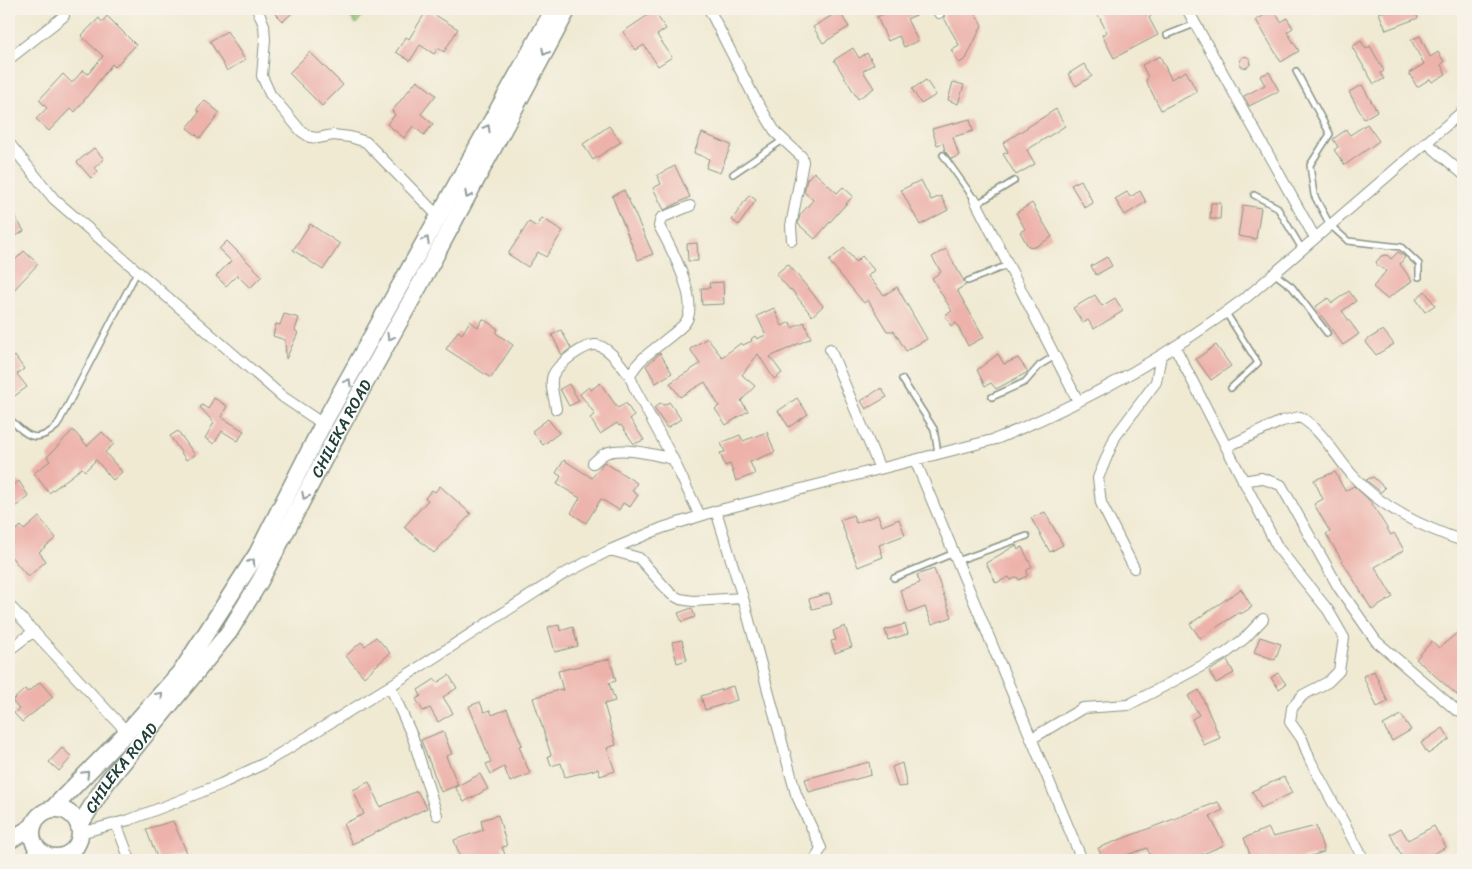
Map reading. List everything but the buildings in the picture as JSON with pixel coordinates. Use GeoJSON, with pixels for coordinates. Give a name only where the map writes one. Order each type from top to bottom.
{"type":"FeatureCollection","features":[{"type":"Feature","properties":{"kind":"highway","name":"CHILEKA ROAD"},"geometry":{"type":"LineString","coordinates":[[554,9],[323,424],[257,554],[183,670],[127,732],[52,809],[40,814],[33,826],[32,832],[35,846],[46,855],[46,858],[66,855],[72,851],[76,846],[79,829],[107,782],[229,632],[260,581],[338,432],[568,9]]}},
{"type":"Feature","properties":{"kind":"highway","name":"CHILEKA ROAD"},"geometry":{"type":"LineString","coordinates":[[52,809],[66,811],[76,820],[79,829]]}},
{"type":"Feature","properties":{"kind":"highway","name":"CHILEKA ROAD"},"geometry":{"type":"LineString","coordinates":[[9,841],[33,826]]}},
{"type":"Feature","properties":{"kind":"street"},"geometry":{"type":"LineString","coordinates":[[257,9],[264,25],[265,40],[262,76],[266,85],[301,131],[310,137],[318,138],[333,135],[350,137],[366,142],[439,217]]}},
{"type":"Feature","properties":{"kind":"street"},"geometry":{"type":"LineString","coordinates":[[709,9],[753,95],[776,133],[802,157],[803,162],[791,226],[792,240]]}},
{"type":"Feature","properties":{"kind":"street"},"geometry":{"type":"LineString","coordinates":[[1187,9],[1316,238]]}},
{"type":"Feature","properties":{"kind":"street"},"geometry":{"type":"LineString","coordinates":[[9,59],[64,16]]}},
{"type":"Feature","properties":{"kind":"street"},"geometry":{"type":"LineString","coordinates":[[79,829],[116,823],[176,802],[246,773],[390,686],[562,575],[610,550],[716,511],[996,439],[1037,422],[1078,401],[1161,355],[1226,313],[1463,111]]}},
{"type":"Feature","properties":{"kind":"street"},"geometry":{"type":"LineString","coordinates":[[1426,142],[1463,174]]}},
{"type":"Feature","properties":{"kind":"street"},"geometry":{"type":"LineString","coordinates":[[9,143],[54,199],[137,272],[282,397],[338,432]]}},
{"type":"Feature","properties":{"kind":"street"},"geometry":{"type":"LineString","coordinates":[[976,202],[1078,401]]}},
{"type":"Feature","properties":{"kind":"street"},"geometry":{"type":"LineString","coordinates":[[630,376],[636,365],[686,322],[690,300],[673,252],[658,226],[661,218],[690,206]]}},
{"type":"Feature","properties":{"kind":"street"},"geometry":{"type":"LineString","coordinates":[[556,409],[553,375],[571,355],[587,346],[597,345],[607,351],[630,376],[700,516]]}},
{"type":"Feature","properties":{"kind":"street"},"geometry":{"type":"LineString","coordinates":[[1175,346],[1278,548],[1328,610],[1344,638],[1339,671],[1328,682],[1303,695],[1292,708],[1290,722],[1302,739],[1310,760],[1363,860]]}},
{"type":"Feature","properties":{"kind":"street"},"geometry":{"type":"LineString","coordinates":[[830,349],[880,469]]}},
{"type":"Feature","properties":{"kind":"street"},"geometry":{"type":"LineString","coordinates":[[1134,568],[1101,503],[1098,478],[1115,437],[1156,382],[1161,355]]}},
{"type":"Feature","properties":{"kind":"street"},"geometry":{"type":"LineString","coordinates":[[1226,447],[1282,421],[1300,417],[1315,429],[1355,479],[1373,495],[1423,526],[1463,541]]}},
{"type":"Feature","properties":{"kind":"street"},"geometry":{"type":"LineString","coordinates":[[593,463],[607,453],[617,451],[673,459]]}},
{"type":"Feature","properties":{"kind":"street"},"geometry":{"type":"LineString","coordinates":[[914,460],[1082,860]]}},
{"type":"Feature","properties":{"kind":"street"},"geometry":{"type":"LineString","coordinates":[[1243,481],[1261,478],[1281,485],[1339,588],[1376,641],[1456,710],[1463,710]]}},
{"type":"Feature","properties":{"kind":"street"},"geometry":{"type":"LineString","coordinates":[[716,511],[743,598],[796,794],[821,848],[815,860]]}},
{"type":"Feature","properties":{"kind":"street"},"geometry":{"type":"LineString","coordinates":[[610,550],[639,558],[671,594],[680,599],[693,601],[743,598]]}},
{"type":"Feature","properties":{"kind":"street"},"geometry":{"type":"LineString","coordinates":[[9,605],[127,732]]}},
{"type":"Feature","properties":{"kind":"street"},"geometry":{"type":"LineString","coordinates":[[1031,739],[1083,708],[1128,704],[1155,692],[1226,652],[1245,638],[1262,619]]}},
{"type":"Feature","properties":{"kind":"street"},"geometry":{"type":"LineString","coordinates":[[9,650],[34,631]]}},
{"type":"Feature","properties":{"kind":"street"},"geometry":{"type":"LineString","coordinates":[[390,686],[413,738],[436,816]]}},
{"type":"Feature","properties":{"kind":"street"},"geometry":{"type":"LineString","coordinates":[[116,823],[130,860]]}},
{"type":"Feature","properties":{"kind":"lane"},"geometry":{"type":"LineString","coordinates":[[1167,35],[1196,24]]}},
{"type":"Feature","properties":{"kind":"lane"},"geometry":{"type":"LineString","coordinates":[[1296,71],[1330,134],[1310,165],[1314,195],[1330,226],[1348,241],[1402,247],[1419,264],[1419,277]]}},
{"type":"Feature","properties":{"kind":"lane"},"geometry":{"type":"LineString","coordinates":[[733,174],[783,139]]}},
{"type":"Feature","properties":{"kind":"lane"},"geometry":{"type":"LineString","coordinates":[[943,155],[976,202],[1014,181]]}},
{"type":"Feature","properties":{"kind":"lane"},"geometry":{"type":"LineString","coordinates":[[1254,195],[1277,207],[1302,249]]}},
{"type":"Feature","properties":{"kind":"lane"},"geometry":{"type":"LineString","coordinates":[[968,281],[1008,265]]}},
{"type":"Feature","properties":{"kind":"lane"},"geometry":{"type":"LineString","coordinates":[[9,418],[26,435],[38,438],[48,434],[57,426],[137,272]]}},
{"type":"Feature","properties":{"kind":"lane"},"geometry":{"type":"LineString","coordinates":[[1274,273],[1292,287],[1327,333]]}},
{"type":"Feature","properties":{"kind":"lane"},"geometry":{"type":"LineString","coordinates":[[1226,313],[1258,362],[1231,388]]}},
{"type":"Feature","properties":{"kind":"lane"},"geometry":{"type":"LineString","coordinates":[[992,397],[1025,382],[1040,365],[1055,356]]}},
{"type":"Feature","properties":{"kind":"lane"},"geometry":{"type":"LineString","coordinates":[[902,379],[934,429],[938,454]]}},
{"type":"Feature","properties":{"kind":"lane"},"geometry":{"type":"LineString","coordinates":[[894,578],[955,557],[1027,536]]}},
{"type":"Feature","properties":{"kind":"green space"},"geometry":{"type":"Polygon","coordinates":[[[344,9],[367,9],[356,24],[344,9]]]}}]}
